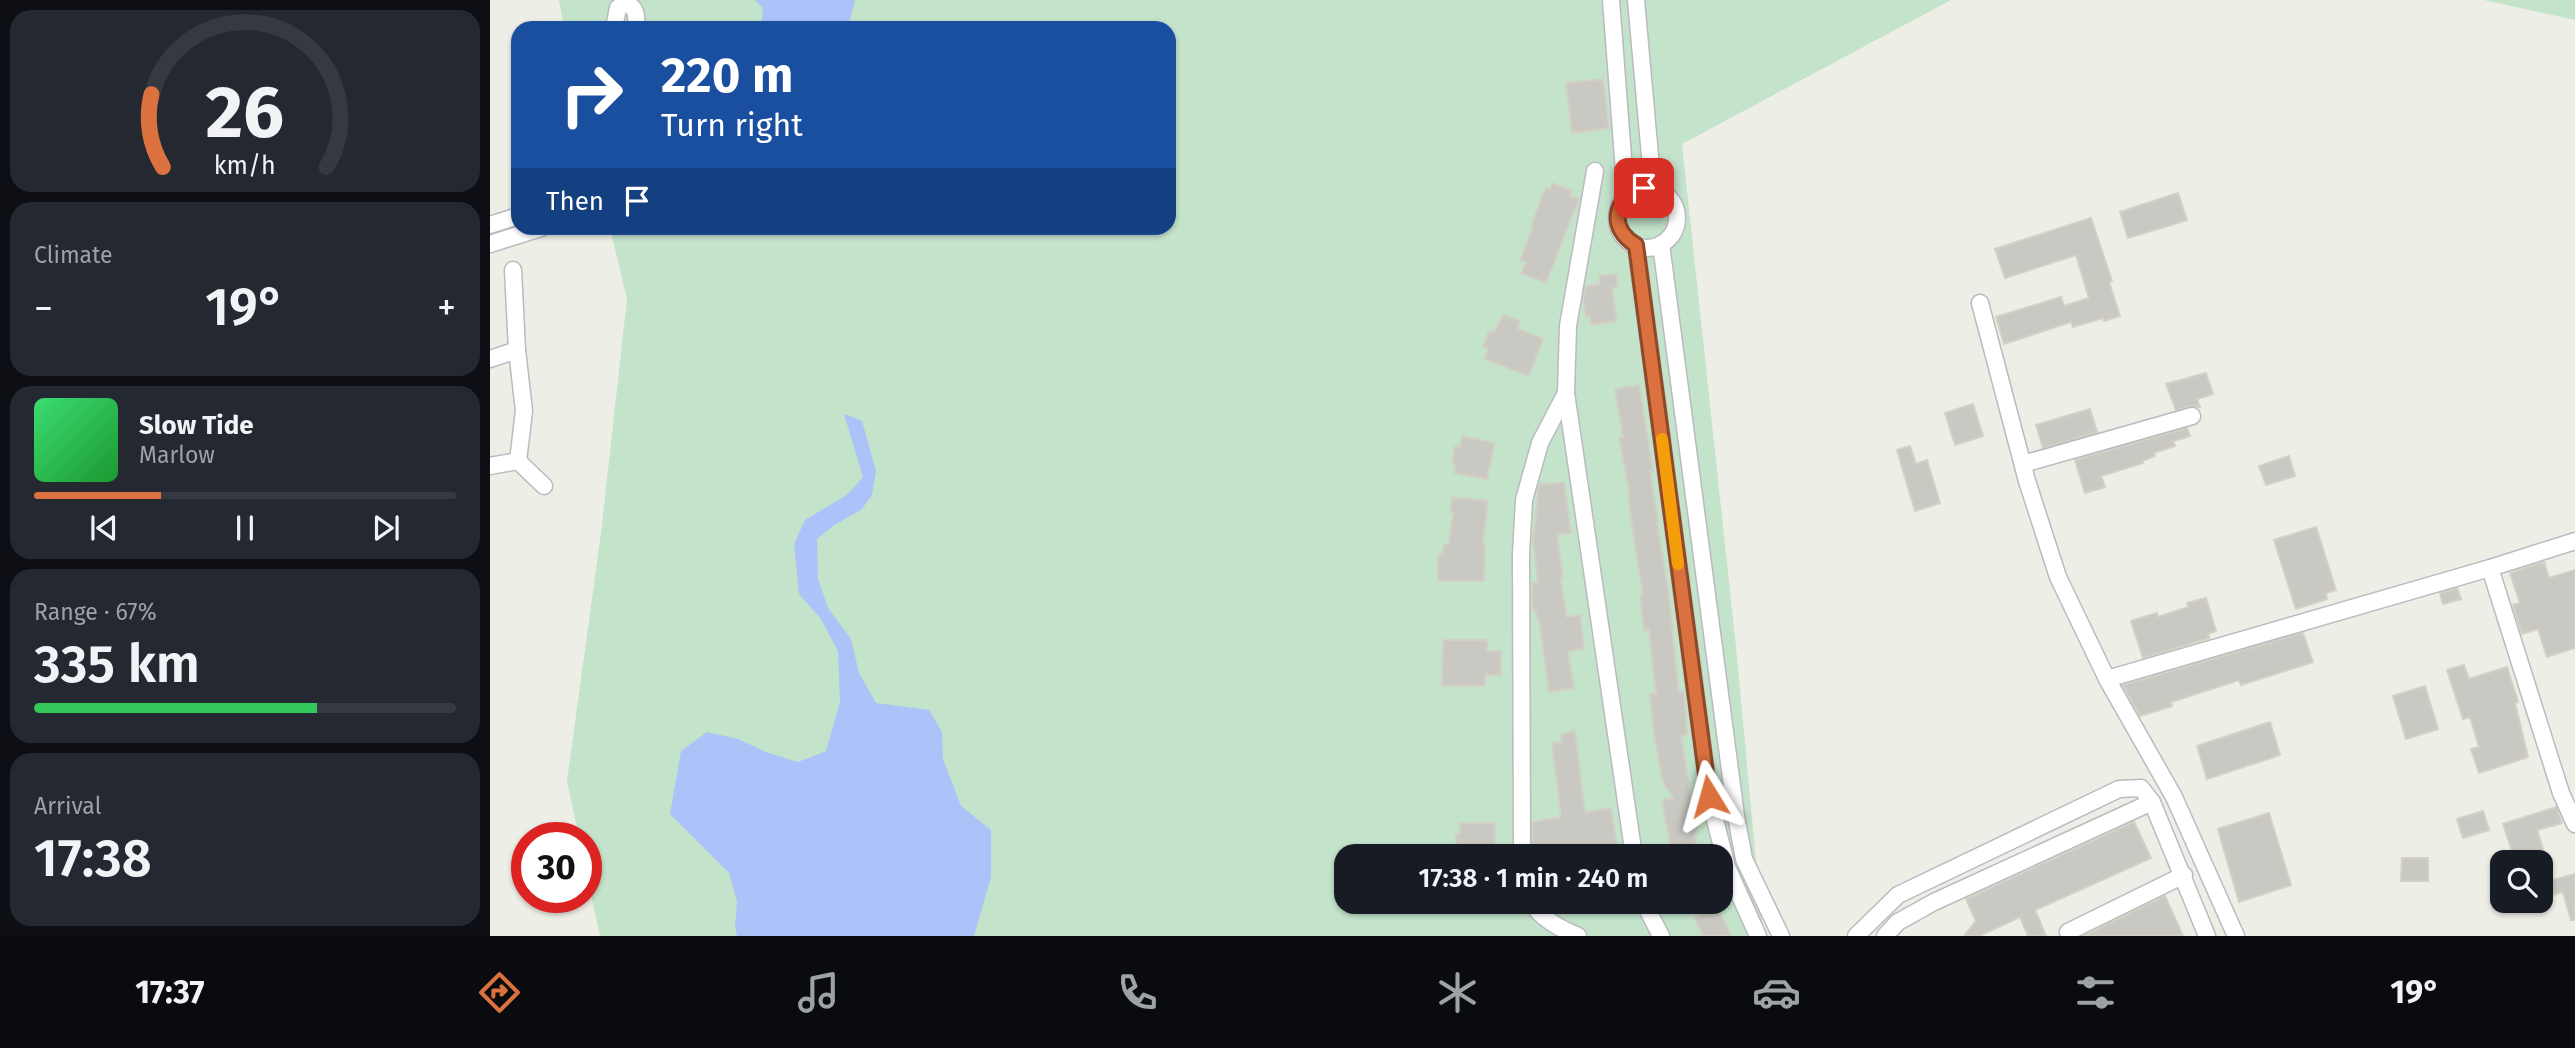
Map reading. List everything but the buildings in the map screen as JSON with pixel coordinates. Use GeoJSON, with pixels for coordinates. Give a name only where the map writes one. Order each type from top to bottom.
{"type":"FeatureCollection","features":[{"type":"Feature","properties":{"kind":"street"},"geometry":{"type":"LineString","coordinates":[[1611,0],[1626,197],[1618,214],[1618,223],[1621,233],[1636,245],[1644,247],[1661,244],[1673,232],[1677,214],[1669,198],[1653,189],[1644,188],[1626,197]]}},
{"type":"Feature","properties":{"kind":"street"},"geometry":{"type":"LineString","coordinates":[[1636,0],[1653,189]]}},
{"type":"Feature","properties":{"kind":"street"},"geometry":{"type":"LineString","coordinates":[[615,21],[618,8],[625,3],[632,5],[636,11],[636,21]]}},
{"type":"Feature","properties":{"kind":"street"},"geometry":{"type":"LineString","coordinates":[[1595,171],[1568,326],[1566,393],[1632,844]]}},
{"type":"Feature","properties":{"kind":"street"},"geometry":{"type":"LineString","coordinates":[[490,225],[511,218]]}},
{"type":"Feature","properties":{"kind":"street"},"geometry":{"type":"LineString","coordinates":[[490,244],[519,235]]}},
{"type":"Feature","properties":{"kind":"street"},"geometry":{"type":"LineString","coordinates":[[1661,244],[1736,816],[1744,859],[1781,936]]}},
{"type":"Feature","properties":{"kind":"street"},"geometry":{"type":"LineString","coordinates":[[1636,245],[1709,796],[1727,867],[1758,936]]}},
{"type":"Feature","properties":{"kind":"street"},"geometry":{"type":"LineString","coordinates":[[513,270],[517,350],[524,411],[518,461]]}},
{"type":"Feature","properties":{"kind":"street"},"geometry":{"type":"LineString","coordinates":[[1980,303],[2023,464],[2058,577],[2107,679],[2174,797],[2236,936]]}},
{"type":"Feature","properties":{"kind":"street"},"geometry":{"type":"LineString","coordinates":[[490,359],[517,350]]}},
{"type":"Feature","properties":{"kind":"street"},"geometry":{"type":"LineString","coordinates":[[1522,844],[1521,637],[1524,500],[1540,443],[1566,393]]}},
{"type":"Feature","properties":{"kind":"street"},"geometry":{"type":"LineString","coordinates":[[2023,464],[2192,416]]}},
{"type":"Feature","properties":{"kind":"street"},"geometry":{"type":"LineString","coordinates":[[490,466],[518,461]]}},
{"type":"Feature","properties":{"kind":"street"},"geometry":{"type":"LineString","coordinates":[[518,461],[544,486]]}},
{"type":"Feature","properties":{"kind":"street"},"geometry":{"type":"LineString","coordinates":[[2107,679],[2575,541]]}},
{"type":"Feature","properties":{"kind":"street"},"geometry":{"type":"LineString","coordinates":[[2490,568],[2561,793],[2575,824]]}},
{"type":"Feature","properties":{"kind":"street"},"geometry":{"type":"LineString","coordinates":[[1856,936],[1898,895],[2119,789],[2141,788],[2152,802],[2207,936]]}},
{"type":"Feature","properties":{"kind":"street"},"geometry":{"type":"LineString","coordinates":[[1885,936],[1898,922],[1934,902],[2152,802]]}},
{"type":"Feature","properties":{"kind":"street"},"geometry":{"type":"LineString","coordinates":[[2068,932],[2184,875]]}},
{"type":"Feature","properties":{"kind":"street"},"geometry":{"type":"LineString","coordinates":[[1544,914],[1560,928],[1578,936]]}},
{"type":"Feature","properties":{"kind":"street"},"geometry":{"type":"LineString","coordinates":[[1650,914],[1661,936]]}},
{"type":"Feature","properties":{"kind":"green space"},"geometry":{"type":"Polygon","coordinates":[[[559,0],[1951,0],[1682,144],[1736,647],[1763,936],[600,936],[595,913],[602,913],[602,822],[576,822],[567,781],[601,533],[627,299],[612,235],[1176,235],[1176,21],[563,21],[559,0]]]}},
{"type":"Feature","properties":{"kind":"green space"},"geometry":{"type":"Polygon","coordinates":[[[2484,0],[2575,0],[2575,20],[2484,0]]]}},
{"type":"Feature","properties":{"kind":"water"},"geometry":{"type":"Polygon","coordinates":[[[755,0],[855,1],[850,21],[762,21],[763,8],[755,0]]]}},
{"type":"Feature","properties":{"kind":"water"},"geometry":{"type":"Polygon","coordinates":[[[844,414],[862,421],[876,471],[872,495],[862,509],[817,539],[818,579],[828,608],[851,639],[859,673],[876,703],[929,710],[942,732],[943,759],[961,806],[991,830],[991,877],[974,936],[737,936],[737,901],[729,873],[670,814],[681,751],[707,732],[738,739],[766,752],[798,762],[826,751],[840,702],[838,651],[821,619],[799,594],[794,544],[805,520],[848,494],[863,477],[844,414]]]}},
{"type":"Feature","properties":{"kind":"slow traffic"},"geometry":{"type":"LineString","coordinates":[[1662,439],[1678,564]]}},
{"type":"Feature","properties":{"kind":"route"},"geometry":{"type":"LineString","coordinates":[[1644,188],[1634,191],[1620,205],[1618,223],[1621,233],[1636,245],[1709,796]]}}]}
